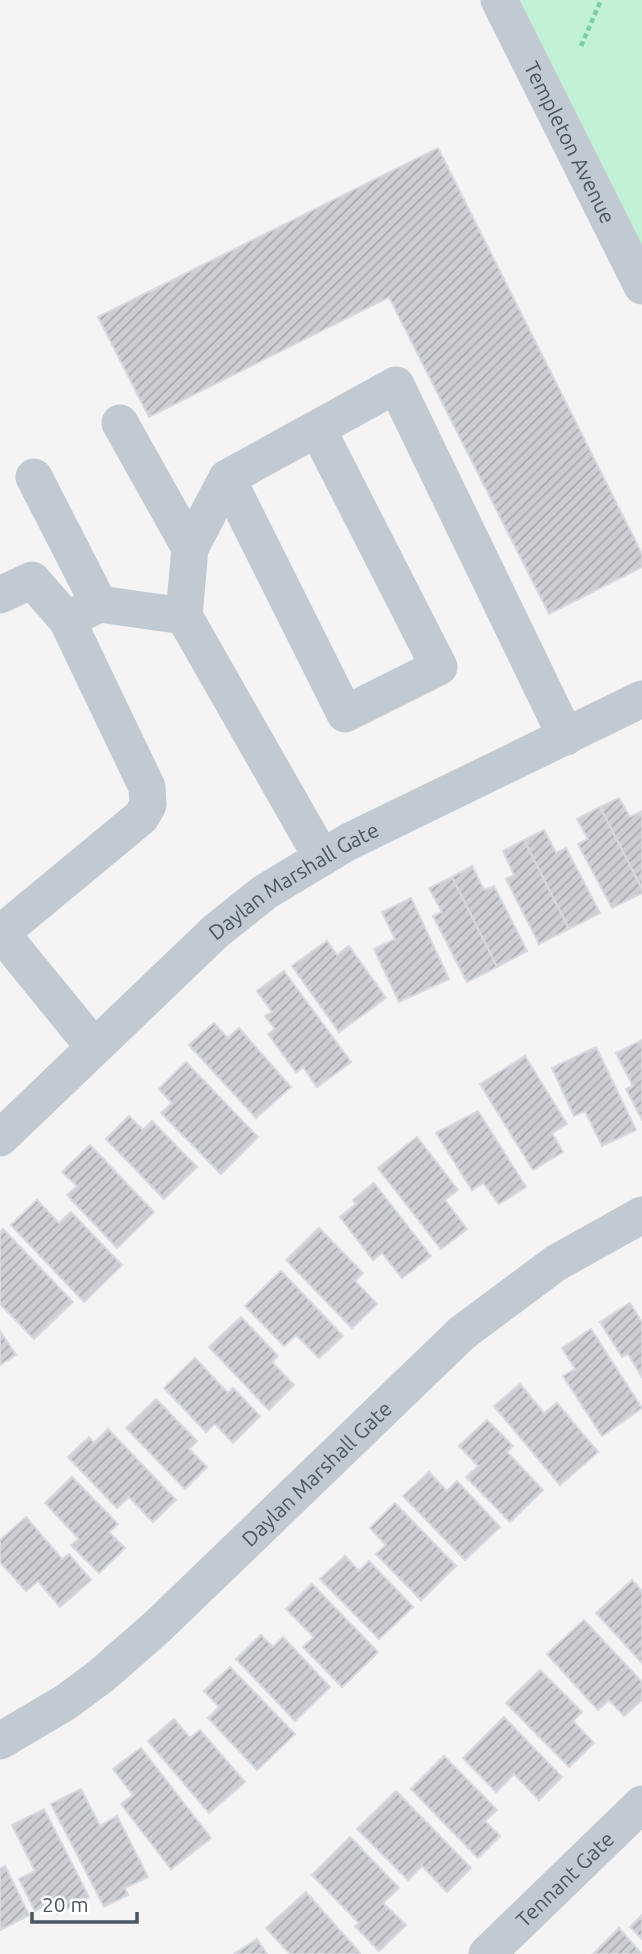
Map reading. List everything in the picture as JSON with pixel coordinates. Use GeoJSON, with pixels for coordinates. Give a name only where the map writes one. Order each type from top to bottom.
{"type":"FeatureCollection","features":[{"type":"Feature","properties":{"kind":"street","name":"Templeton Avenue"},"geometry":{"type":"LineString","coordinates":[[499,0],[642,286]]}},
{"type":"Feature","properties":{"kind":"street"},"geometry":{"type":"LineString","coordinates":[[322,858],[184,616],[190,548],[227,478],[396,385],[566,737]]}},
{"type":"Feature","properties":{"kind":"street"},"geometry":{"type":"LineString","coordinates":[[120,423],[190,548]]}},
{"type":"Feature","properties":{"kind":"street"},"geometry":{"type":"LineString","coordinates":[[227,478],[345,714],[439,667],[318,430]]}},
{"type":"Feature","properties":{"kind":"street"},"geometry":{"type":"LineString","coordinates":[[34,477],[147,787],[148,805],[141,817],[0,932],[94,1047]]}},
{"type":"Feature","properties":{"kind":"street"},"geometry":{"type":"LineString","coordinates":[[0,595],[32,580],[83,612],[184,616]]}},
{"type":"Feature","properties":{"kind":"street","name":"Daylan Marshall Gate"},"geometry":{"type":"LineString","coordinates":[[0,1138],[216,931],[265,892],[348,842],[642,699]]}},
{"type":"Feature","properties":{"kind":"street","name":"Daylan Marshall Gate"},"geometry":{"type":"LineString","coordinates":[[0,1741],[74,1695],[148,1635],[462,1333],[556,1264],[642,1216]]}},
{"type":"Feature","properties":{"kind":"street","name":"Tennant Gate"},"geometry":{"type":"LineString","coordinates":[[487,1954],[642,1804]]}},
{"type":"Feature","properties":{"kind":"path"},"geometry":{"type":"LineString","coordinates":[[581,46],[601,0]]}},
{"type":"Feature","properties":{"kind":"green space"},"geometry":{"type":"Polygon","coordinates":[[[499,0],[642,0],[642,286],[499,0]]]}},
{"type":"Feature","properties":{"kind":"building"},"geometry":{"type":"Polygon","coordinates":[[[438,148],[642,554],[642,567],[549,614],[389,297],[149,417],[98,317],[438,148]]]}},
{"type":"Feature","properties":{"kind":"building"},"geometry":{"type":"Polygon","coordinates":[[[619,798],[630,817],[642,811],[642,889],[600,807],[619,798]]]}},
{"type":"Feature","properties":{"kind":"building"},"geometry":{"type":"Polygon","coordinates":[[[600,807],[642,889],[642,893],[612,908],[578,844],[588,839],[577,819],[600,807]]]}},
{"type":"Feature","properties":{"kind":"building"},"geometry":{"type":"Polygon","coordinates":[[[544,830],[556,853],[566,848],[600,913],[569,929],[524,840],[544,830]]]}},
{"type":"Feature","properties":{"kind":"building"},"geometry":{"type":"Polygon","coordinates":[[[524,840],[569,929],[539,944],[506,879],[514,875],[503,851],[524,840]]]}},
{"type":"Feature","properties":{"kind":"building"},"geometry":{"type":"Polygon","coordinates":[[[472,866],[484,890],[494,886],[527,951],[497,967],[452,877],[472,866]]]}},
{"type":"Feature","properties":{"kind":"building"},"geometry":{"type":"Polygon","coordinates":[[[452,877],[497,967],[467,982],[433,916],[442,912],[429,888],[452,877]]]}},
{"type":"Feature","properties":{"kind":"building"},"geometry":{"type":"Polygon","coordinates":[[[411,898],[449,979],[399,1002],[374,949],[395,939],[382,912],[411,898]]]}},
{"type":"Feature","properties":{"kind":"building"},"geometry":{"type":"Polygon","coordinates":[[[327,941],[337,955],[349,946],[386,998],[339,1032],[292,966],[327,941]]]}},
{"type":"Feature","properties":{"kind":"building"},"geometry":{"type":"Polygon","coordinates":[[[284,971],[351,1062],[317,1087],[303,1067],[296,1072],[268,1034],[275,1029],[265,1016],[272,1012],[257,991],[284,971]]]}},
{"type":"Feature","properties":{"kind":"building"},"geometry":{"type":"Polygon","coordinates":[[[214,1023],[228,1038],[239,1028],[291,1087],[256,1118],[189,1045],[214,1023]]]}},
{"type":"Feature","properties":{"kind":"building"},"geometry":{"type":"Polygon","coordinates":[[[642,1040],[642,1120],[626,1089],[633,1086],[616,1053],[642,1040]]]}},
{"type":"Feature","properties":{"kind":"building"},"geometry":{"type":"Polygon","coordinates":[[[596,1047],[636,1130],[602,1146],[585,1111],[574,1116],[552,1068],[596,1047]]]}},
{"type":"Feature","properties":{"kind":"building"},"geometry":{"type":"Polygon","coordinates":[[[525,1056],[567,1124],[552,1133],[563,1152],[533,1170],[480,1084],[525,1056]]]}},
{"type":"Feature","properties":{"kind":"building"},"geometry":{"type":"Polygon","coordinates":[[[186,1062],[258,1137],[221,1174],[161,1113],[172,1103],[159,1089],[186,1062]]]}},
{"type":"Feature","properties":{"kind":"building"},"geometry":{"type":"Polygon","coordinates":[[[478,1111],[526,1187],[499,1204],[483,1183],[472,1190],[436,1133],[478,1111]]]}},
{"type":"Feature","properties":{"kind":"building"},"geometry":{"type":"Polygon","coordinates":[[[129,1116],[143,1130],[152,1121],[197,1167],[164,1199],[106,1139],[129,1116]]]}},
{"type":"Feature","properties":{"kind":"building"},"geometry":{"type":"Polygon","coordinates":[[[417,1137],[458,1190],[445,1200],[467,1229],[441,1249],[378,1168],[417,1137]]]}},
{"type":"Feature","properties":{"kind":"building"},"geometry":{"type":"Polygon","coordinates":[[[90,1145],[154,1212],[117,1248],[67,1195],[77,1186],[62,1172],[90,1145]]]}},
{"type":"Feature","properties":{"kind":"building"},"geometry":{"type":"Polygon","coordinates":[[[374,1183],[431,1256],[402,1278],[382,1253],[373,1260],[340,1217],[356,1204],[353,1200],[374,1183]]]}},
{"type":"Feature","properties":{"kind":"building"},"geometry":{"type":"Polygon","coordinates":[[[37,1200],[59,1223],[71,1212],[122,1265],[84,1302],[11,1225],[37,1200]]]}},
{"type":"Feature","properties":{"kind":"building"},"geometry":{"type":"Polygon","coordinates":[[[319,1228],[363,1273],[355,1281],[377,1304],[352,1328],[286,1260],[319,1228]]]}},
{"type":"Feature","properties":{"kind":"building"},"geometry":{"type":"Polygon","coordinates":[[[3,1229],[73,1302],[34,1339],[0,1304],[0,1232],[3,1229]]]}},
{"type":"Feature","properties":{"kind":"building"},"geometry":{"type":"Polygon","coordinates":[[[281,1271],[343,1336],[319,1358],[296,1335],[284,1346],[245,1306],[281,1271]]]}},
{"type":"Feature","properties":{"kind":"building"},"geometry":{"type":"Polygon","coordinates":[[[630,1303],[642,1322],[642,1377],[628,1354],[622,1357],[600,1322],[630,1303]]]}},
{"type":"Feature","properties":{"kind":"building"},"geometry":{"type":"Polygon","coordinates":[[[241,1317],[278,1356],[272,1362],[294,1385],[269,1410],[209,1347],[241,1317]]]}},
{"type":"Feature","properties":{"kind":"building"},"geometry":{"type":"Polygon","coordinates":[[[591,1329],[642,1408],[602,1436],[563,1376],[575,1369],[562,1348],[591,1329]]]}},
{"type":"Feature","properties":{"kind":"building"},"geometry":{"type":"Polygon","coordinates":[[[0,1331],[16,1355],[0,1365],[0,1331]]]}},
{"type":"Feature","properties":{"kind":"building"},"geometry":{"type":"Polygon","coordinates":[[[195,1358],[228,1393],[233,1388],[260,1416],[233,1443],[215,1424],[206,1432],[164,1388],[195,1358]]]}},
{"type":"Feature","properties":{"kind":"building"},"geometry":{"type":"Polygon","coordinates":[[[520,1384],[544,1413],[557,1403],[598,1452],[560,1485],[494,1406],[520,1384]]]}},
{"type":"Feature","properties":{"kind":"building"},"geometry":{"type":"Polygon","coordinates":[[[156,1399],[197,1441],[189,1449],[207,1467],[185,1489],[126,1428],[156,1399]]]}},
{"type":"Feature","properties":{"kind":"building"},"geometry":{"type":"Polygon","coordinates":[[[487,1420],[513,1446],[507,1452],[543,1490],[510,1522],[466,1477],[478,1466],[459,1446],[487,1420]]]}},
{"type":"Feature","properties":{"kind":"building"},"geometry":{"type":"Polygon","coordinates":[[[108,1429],[176,1500],[153,1522],[129,1497],[117,1508],[68,1457],[89,1437],[94,1443],[108,1429]]]}},
{"type":"Feature","properties":{"kind":"building"},"geometry":{"type":"Polygon","coordinates":[[[429,1472],[447,1491],[457,1481],[500,1527],[465,1560],[403,1496],[429,1472]]]}},
{"type":"Feature","properties":{"kind":"building"},"geometry":{"type":"Polygon","coordinates":[[[72,1477],[118,1524],[109,1532],[125,1548],[99,1573],[71,1545],[79,1539],[45,1503],[72,1477]]]}},
{"type":"Feature","properties":{"kind":"building"},"geometry":{"type":"Polygon","coordinates":[[[395,1503],[456,1566],[421,1600],[376,1554],[386,1545],[370,1528],[395,1503]]]}},
{"type":"Feature","properties":{"kind":"building"},"geometry":{"type":"Polygon","coordinates":[[[26,1517],[62,1559],[69,1554],[91,1580],[60,1607],[38,1581],[26,1591],[0,1562],[0,1540],[26,1517]]]}},
{"type":"Feature","properties":{"kind":"building"},"geometry":{"type":"Polygon","coordinates":[[[345,1556],[359,1571],[369,1561],[413,1607],[379,1639],[320,1579],[345,1556]]]}},
{"type":"Feature","properties":{"kind":"building"},"geometry":{"type":"Polygon","coordinates":[[[632,1580],[642,1591],[642,1663],[596,1613],[632,1580]]]}},
{"type":"Feature","properties":{"kind":"building"},"geometry":{"type":"Polygon","coordinates":[[[312,1584],[378,1652],[342,1687],[303,1647],[314,1637],[286,1609],[312,1584]]]}},
{"type":"Feature","properties":{"kind":"building"},"geometry":{"type":"Polygon","coordinates":[[[584,1620],[642,1682],[642,1700],[624,1716],[609,1700],[598,1710],[547,1654],[584,1620]]]}},
{"type":"Feature","properties":{"kind":"building"},"geometry":{"type":"Polygon","coordinates":[[[261,1635],[273,1647],[283,1637],[330,1687],[295,1721],[236,1659],[261,1635]]]}},
{"type":"Feature","properties":{"kind":"building"},"geometry":{"type":"Polygon","coordinates":[[[230,1667],[295,1734],[257,1770],[208,1718],[219,1707],[204,1691],[230,1667]]]}},
{"type":"Feature","properties":{"kind":"building"},"geometry":{"type":"Polygon","coordinates":[[[540,1670],[582,1712],[573,1721],[594,1743],[569,1767],[506,1703],[540,1670]]]}},
{"type":"Feature","properties":{"kind":"building"},"geometry":{"type":"Polygon","coordinates":[[[504,1717],[562,1777],[539,1800],[514,1774],[496,1792],[463,1758],[504,1717]]]}},
{"type":"Feature","properties":{"kind":"building"},"geometry":{"type":"Polygon","coordinates":[[[174,1719],[190,1738],[200,1730],[245,1782],[209,1813],[148,1741],[174,1719]]]}},
{"type":"Feature","properties":{"kind":"building"},"geometry":{"type":"Polygon","coordinates":[[[141,1748],[211,1838],[171,1869],[121,1804],[133,1795],[113,1769],[141,1748]]]}},
{"type":"Feature","properties":{"kind":"building"},"geometry":{"type":"Polygon","coordinates":[[[444,1756],[497,1810],[485,1821],[500,1836],[478,1858],[411,1789],[444,1756]]]}},
{"type":"Feature","properties":{"kind":"building"},"geometry":{"type":"Polygon","coordinates":[[[81,1789],[100,1826],[117,1816],[148,1877],[125,1888],[128,1895],[104,1907],[51,1804],[81,1789]]]}},
{"type":"Feature","properties":{"kind":"building"},"geometry":{"type":"Polygon","coordinates":[[[396,1791],[471,1868],[447,1892],[422,1866],[408,1880],[357,1829],[396,1791]]]}},
{"type":"Feature","properties":{"kind":"building"},"geometry":{"type":"Polygon","coordinates":[[[44,1809],[89,1897],[57,1914],[51,1902],[35,1911],[19,1879],[35,1871],[12,1825],[44,1809]]]}},
{"type":"Feature","properties":{"kind":"building"},"geometry":{"type":"Polygon","coordinates":[[[350,1837],[399,1888],[383,1903],[406,1925],[379,1951],[355,1926],[359,1923],[312,1875],[350,1837]]]}},
{"type":"Feature","properties":{"kind":"building"},"geometry":{"type":"Polygon","coordinates":[[[5,1866],[29,1915],[0,1930],[0,1869],[5,1866]]]}},
{"type":"Feature","properties":{"kind":"building"},"geometry":{"type":"Polygon","coordinates":[[[306,1892],[359,1954],[290,1954],[266,1928],[306,1892]]]}},
{"type":"Feature","properties":{"kind":"building"},"geometry":{"type":"Polygon","coordinates":[[[642,1915],[642,1939],[630,1927],[642,1915]]]}},
{"type":"Feature","properties":{"kind":"building"},"geometry":{"type":"Polygon","coordinates":[[[619,1928],[642,1954],[593,1954],[619,1928]]]}},
{"type":"Feature","properties":{"kind":"building"},"geometry":{"type":"Polygon","coordinates":[[[257,1939],[267,1954],[234,1954],[257,1939]]]}}]}
